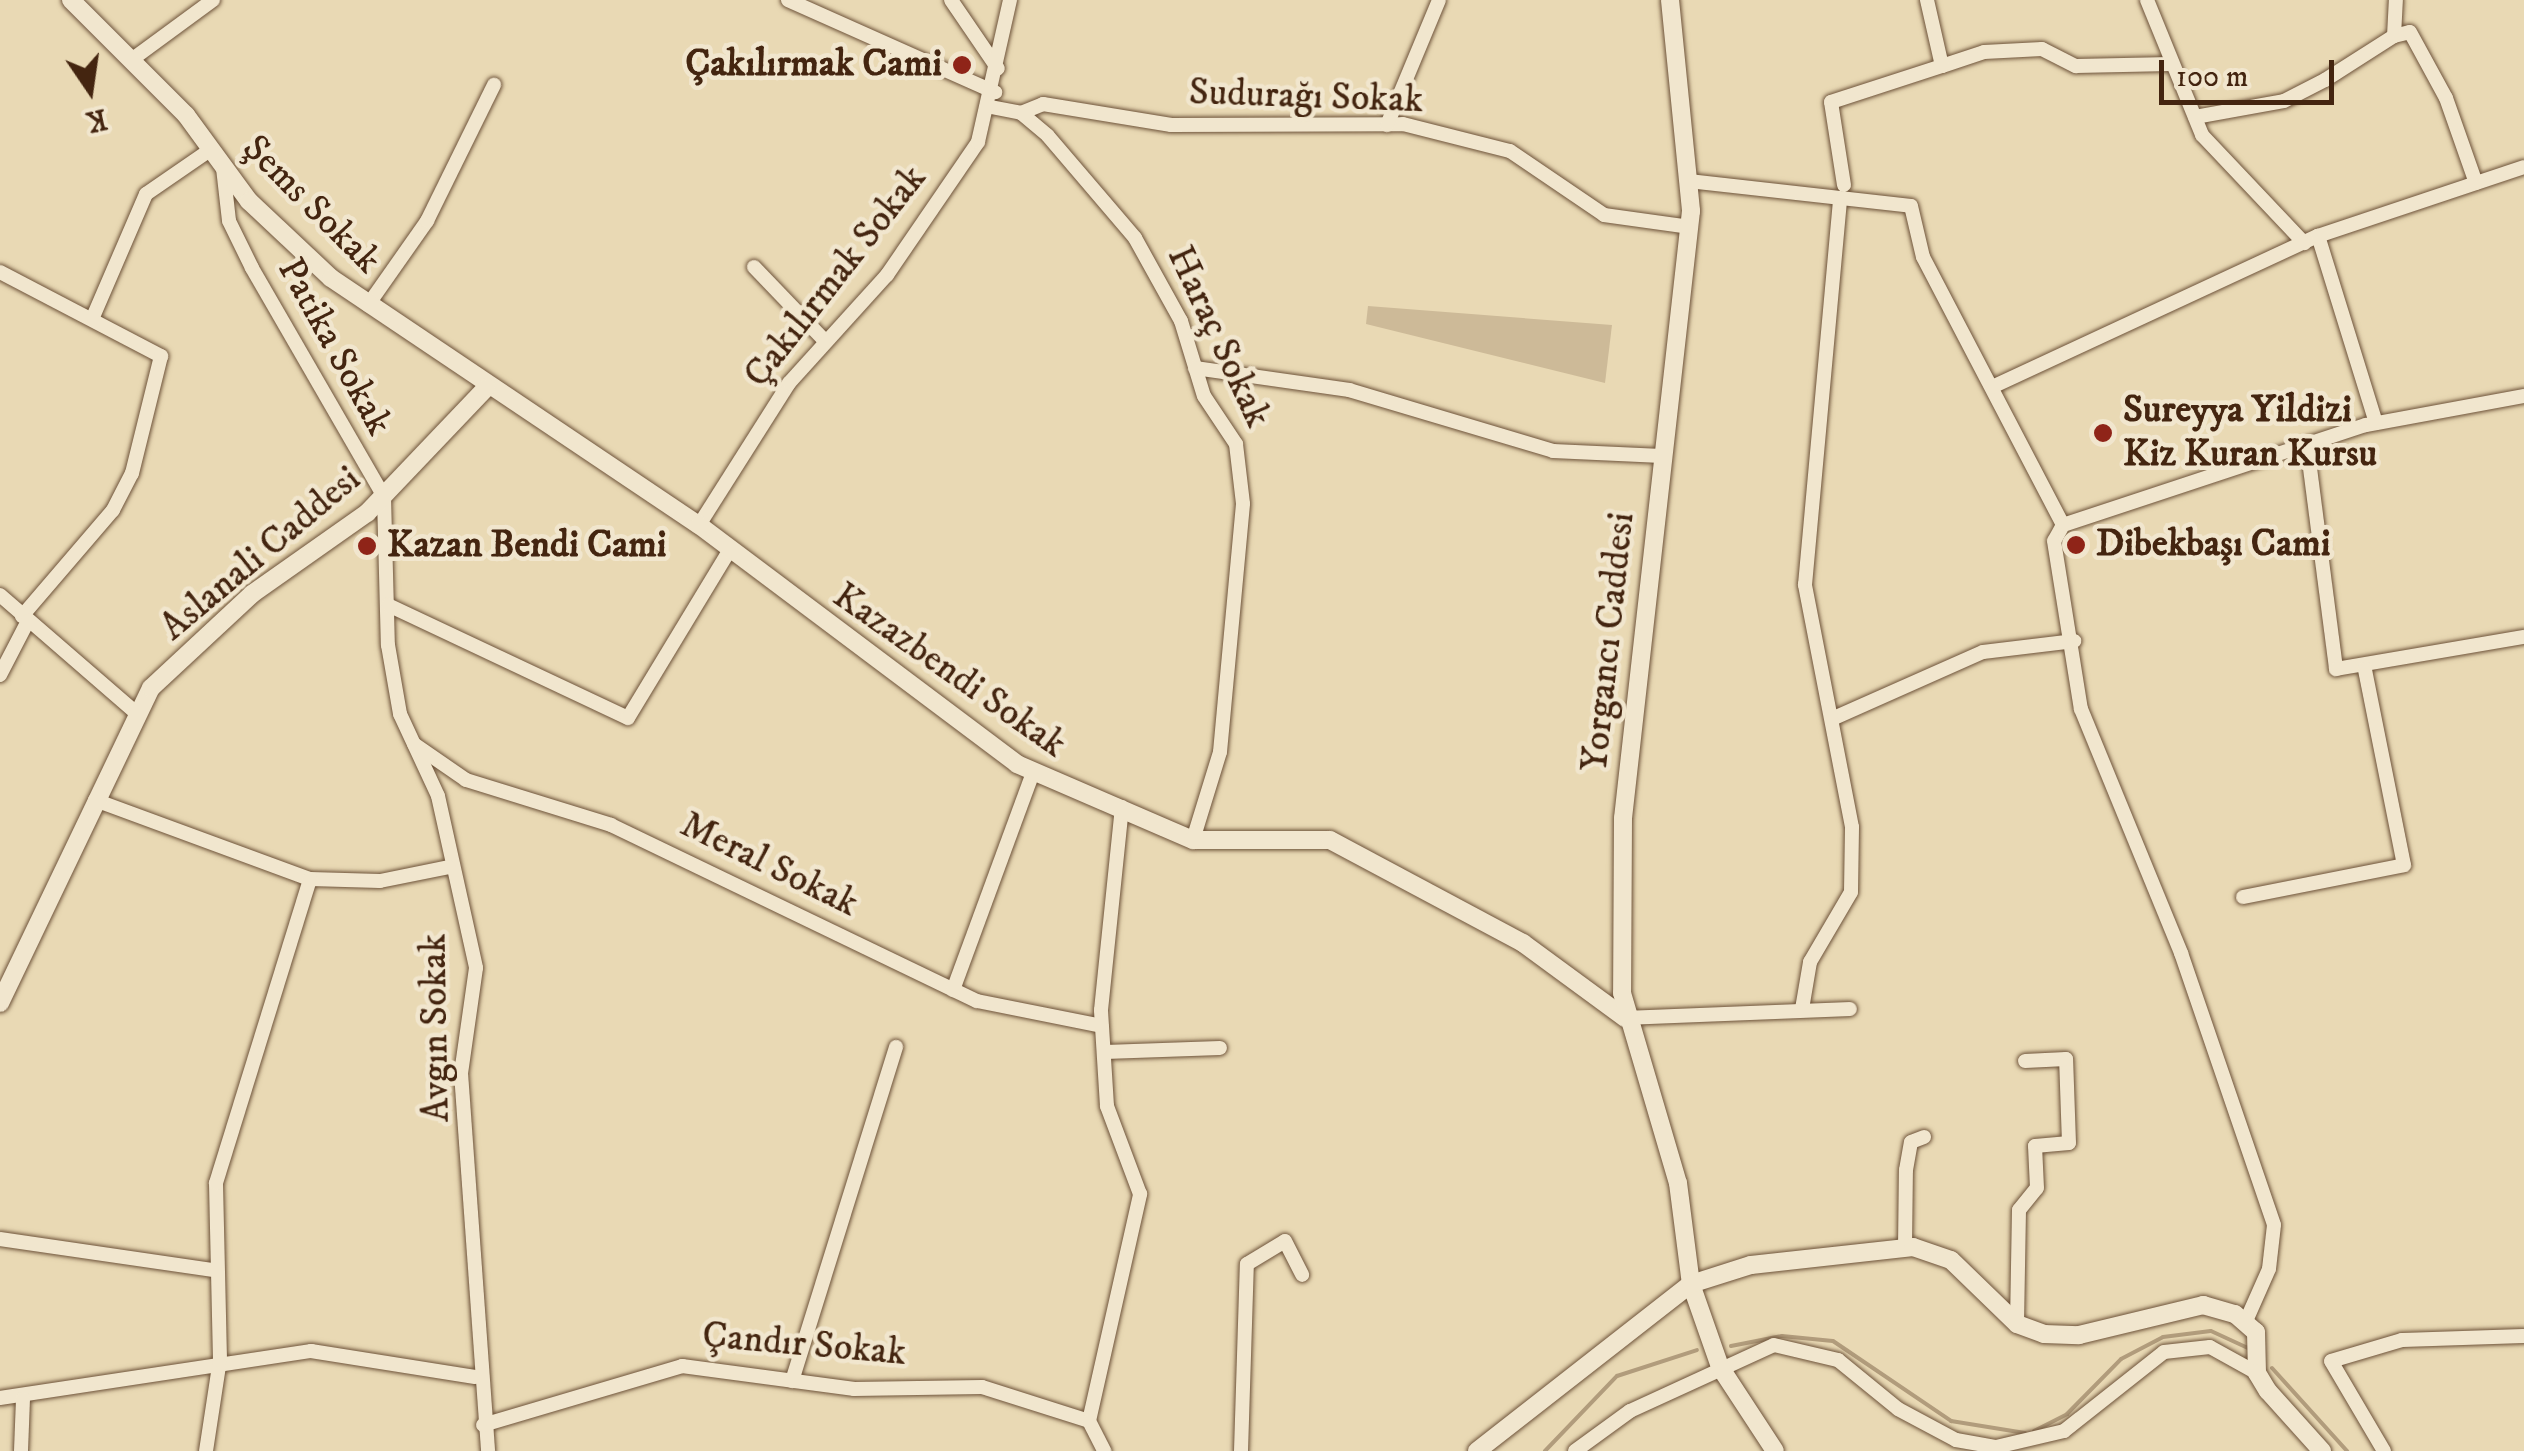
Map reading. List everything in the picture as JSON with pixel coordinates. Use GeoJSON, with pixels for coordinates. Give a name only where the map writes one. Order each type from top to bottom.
{"type":"FeatureCollection","features":[{"type":"Feature","properties":{"kind":"street","name":"Şems Sokak"},"geometry":{"type":"LineString","coordinates":[[71,0],[134,58],[222,167],[368,305],[486,388]]}},
{"type":"Feature","properties":{"kind":"street"},"geometry":{"type":"LineString","coordinates":[[134,58],[213,0]]}},
{"type":"Feature","properties":{"kind":"street"},"geometry":{"type":"LineString","coordinates":[[788,0],[1021,113]]}},
{"type":"Feature","properties":{"kind":"street"},"geometry":{"type":"LineString","coordinates":[[951,0],[998,69]]}},
{"type":"Feature","properties":{"kind":"street","name":"Çakılırmak Sokak"},"geometry":{"type":"LineString","coordinates":[[700,525],[824,340],[936,208],[993,99],[1010,0]]}},
{"type":"Feature","properties":{"kind":"street"},"geometry":{"type":"LineString","coordinates":[[1387,125],[1439,0]]}},
{"type":"Feature","properties":{"kind":"street","name":"Yorgancı Caddesi"},"geometry":{"type":"LineString","coordinates":[[1670,0],[1689,181],[1690,227],[1684,334],[1662,456],[1623,818],[1624,1018],[1678,1183],[1691,1284],[1720,1367],[1775,1451]]}},
{"type":"Feature","properties":{"kind":"street"},"geometry":{"type":"LineString","coordinates":[[1927,0],[1942,66]]}},
{"type":"Feature","properties":{"kind":"street"},"geometry":{"type":"LineString","coordinates":[[2147,0],[2195,117],[2226,170],[2311,239],[2376,423]]}},
{"type":"Feature","properties":{"kind":"street"},"geometry":{"type":"LineString","coordinates":[[2394,36],[2396,0]]}},
{"type":"Feature","properties":{"kind":"street"},"geometry":{"type":"LineString","coordinates":[[2195,117],[2284,101],[2394,36],[2410,32],[2446,98],[2476,183]]}},
{"type":"Feature","properties":{"kind":"street"},"geometry":{"type":"LineString","coordinates":[[1844,185],[1830,112],[1836,95],[1984,52],[2042,49],[2076,66],[2171,64]]}},
{"type":"Feature","properties":{"kind":"street"},"geometry":{"type":"LineString","coordinates":[[368,305],[427,221],[494,85]]}},
{"type":"Feature","properties":{"kind":"street","name":"Sudurağı Sokak"},"geometry":{"type":"LineString","coordinates":[[1021,113],[1043,104],[1171,126],[1387,125],[1510,151],[1604,215],[1690,227]]}},
{"type":"Feature","properties":{"kind":"street","name":"Haraç Sokak"},"geometry":{"type":"LineString","coordinates":[[1021,113],[1135,238],[1236,444],[1242,504],[1220,752],[1193,840]]}},
{"type":"Feature","properties":{"kind":"street"},"geometry":{"type":"LineString","coordinates":[[93,316],[146,194],[210,150]]}},
{"type":"Feature","properties":{"kind":"street","name":"Patika Sokak"},"geometry":{"type":"LineString","coordinates":[[222,167],[244,252],[384,497]]}},
{"type":"Feature","properties":{"kind":"street"},"geometry":{"type":"LineString","coordinates":[[1992,387],[2311,239],[2524,167]]}},
{"type":"Feature","properties":{"kind":"street"},"geometry":{"type":"LineString","coordinates":[[1689,181],[1840,202],[1911,206],[1924,257],[2064,524]]}},
{"type":"Feature","properties":{"kind":"street"},"geometry":{"type":"LineString","coordinates":[[1802,1009],[1810,962],[1851,892],[1852,827],[1834,718],[1805,586],[1840,202]]}},
{"type":"Feature","properties":{"kind":"street"},"geometry":{"type":"LineString","coordinates":[[754,268],[824,340]]}},
{"type":"Feature","properties":{"kind":"street"},"geometry":{"type":"LineString","coordinates":[[0,272],[93,316],[162,356],[132,473],[113,510],[25,619],[0,675]]}},
{"type":"Feature","properties":{"kind":"street"},"geometry":{"type":"LineString","coordinates":[[1196,368],[1350,390],[1553,450],[1662,456]]}},
{"type":"Feature","properties":{"kind":"street","name":"Aslanali Caddesi"},"geometry":{"type":"LineString","coordinates":[[0,1003],[20,968],[134,711],[252,594],[384,497],[486,388]]}},
{"type":"Feature","properties":{"kind":"street","name":"Kazazbendi Sokak"},"geometry":{"type":"LineString","coordinates":[[486,388],[700,525],[729,551],[1032,773],[1122,807],[1193,840],[1330,840],[1523,943],[1624,1018]]}},
{"type":"Feature","properties":{"kind":"street"},"geometry":{"type":"LineString","coordinates":[[2246,1321],[2270,1269],[2274,1224],[2181,953],[2081,709],[2074,641],[2054,541],[2064,524],[2376,423],[2524,396]]}},
{"type":"Feature","properties":{"kind":"street"},"geometry":{"type":"LineString","coordinates":[[2307,445],[2336,669],[2366,669],[2426,649],[2524,637]]}},
{"type":"Feature","properties":{"kind":"street","name":"Avgın Sokak"},"geometry":{"type":"LineString","coordinates":[[384,497],[388,606],[400,714],[438,796],[449,867],[476,968],[461,1073],[476,1205],[468,1258],[476,1377],[488,1451]]}},
{"type":"Feature","properties":{"kind":"street"},"geometry":{"type":"LineString","coordinates":[[388,606],[628,718],[729,551]]}},
{"type":"Feature","properties":{"kind":"street"},"geometry":{"type":"LineString","coordinates":[[0,595],[134,711]]}},
{"type":"Feature","properties":{"kind":"street"},"geometry":{"type":"LineString","coordinates":[[1834,718],[1983,652],[2074,641]]}},
{"type":"Feature","properties":{"kind":"street"},"geometry":{"type":"LineString","coordinates":[[2243,896],[2404,865],[2366,669]]}},
{"type":"Feature","properties":{"kind":"street","name":"Meral Sokak"},"geometry":{"type":"LineString","coordinates":[[414,743],[466,780],[610,826],[952,990],[1020,1014],[1102,1026]]}},
{"type":"Feature","properties":{"kind":"street"},"geometry":{"type":"LineString","coordinates":[[952,990],[1032,773]]}},
{"type":"Feature","properties":{"kind":"street"},"geometry":{"type":"LineString","coordinates":[[96,800],[310,878],[380,881],[449,867]]}},
{"type":"Feature","properties":{"kind":"street"},"geometry":{"type":"LineString","coordinates":[[1104,1451],[1089,1421],[1140,1194],[1107,1106],[1102,1026],[1122,807]]}},
{"type":"Feature","properties":{"kind":"street"},"geometry":{"type":"LineString","coordinates":[[206,1451],[220,1360],[212,1270],[216,1183],[234,1107],[310,878]]}},
{"type":"Feature","properties":{"kind":"street"},"geometry":{"type":"LineString","coordinates":[[0,966],[20,968]]}},
{"type":"Feature","properties":{"kind":"street"},"geometry":{"type":"LineString","coordinates":[[1624,1018],[1850,1008]]}},
{"type":"Feature","properties":{"kind":"street"},"geometry":{"type":"LineString","coordinates":[[792,1380],[896,1048]]}},
{"type":"Feature","properties":{"kind":"street"},"geometry":{"type":"LineString","coordinates":[[1104,1052],[1220,1048]]}},
{"type":"Feature","properties":{"kind":"street"},"geometry":{"type":"LineString","coordinates":[[2018,1324],[2019,1210],[2037,1188],[2036,1146],[2070,1144],[2066,1059],[2025,1061]]}},
{"type":"Feature","properties":{"kind":"street"},"geometry":{"type":"LineString","coordinates":[[1905,1248],[1906,1170],[1911,1142],[1924,1137]]}},
{"type":"Feature","properties":{"kind":"street"},"geometry":{"type":"LineString","coordinates":[[0,1239],[212,1270]]}},
{"type":"Feature","properties":{"kind":"street"},"geometry":{"type":"LineString","coordinates":[[1240,1451],[1248,1264],[1286,1241],[1302,1275]]}},
{"type":"Feature","properties":{"kind":"street"},"geometry":{"type":"LineString","coordinates":[[1477,1451],[1691,1284],[1752,1265],[1905,1248],[1951,1260],[2018,1324],[2080,1335],[2204,1305],[2246,1321],[2256,1332],[2257,1373]]}},
{"type":"Feature","properties":{"kind":"street"},"geometry":{"type":"LineString","coordinates":[[2384,1451],[2330,1361],[2402,1340],[2524,1336]]}},
{"type":"Feature","properties":{"kind":"street"},"geometry":{"type":"LineString","coordinates":[[1575,1451],[1630,1410],[1774,1346],[1804,1346],[1956,1440],[1996,1447],[2064,1431],[2164,1352],[2210,1347],[2257,1373],[2322,1451]]}},
{"type":"Feature","properties":{"kind":"street"},"geometry":{"type":"LineString","coordinates":[[0,1398],[22,1399],[220,1360],[311,1351],[476,1377]]}},
{"type":"Feature","properties":{"kind":"street","name":"Çandır Sokak"},"geometry":{"type":"LineString","coordinates":[[483,1425],[682,1366],[792,1380],[982,1387],[1089,1421]]}},
{"type":"Feature","properties":{"kind":"street"},"geometry":{"type":"LineString","coordinates":[[21,1451],[22,1399]]}},
{"type":"Feature","properties":{"kind":"shaded area"},"geometry":{"type":"Polygon","coordinates":[[[1368,306],[1612,325],[1605,383],[1366,324],[1368,306]]]}},
{"type":"Feature","properties":{"kind":"waterway"},"geometry":{"type":"LineString","coordinates":[[2034,1431],[2067,1414],[2121,1359],[2163,1337],[2211,1331],[2250,1349]]}},
{"type":"Feature","properties":{"kind":"waterway"},"geometry":{"type":"LineString","coordinates":[[1731,1346],[1782,1336],[1833,1341],[1951,1421],[2025,1433]]}},
{"type":"Feature","properties":{"kind":"waterway"},"geometry":{"type":"LineString","coordinates":[[1545,1451],[1617,1376],[1697,1350]]}},
{"type":"Feature","properties":{"kind":"waterway"},"geometry":{"type":"LineString","coordinates":[[2272,1368],[2347,1451]]}},
{"type":"Feature","properties":{"kind":"place","name":"Çakılırmak Cami"},"geometry":{"type":"Point","coordinates":[962,65]}},
{"type":"Feature","properties":{"kind":"place","name":"Sureyya Yildizi Kiz Kuran Kursu"},"geometry":{"type":"Point","coordinates":[2103,433]}},
{"type":"Feature","properties":{"kind":"place","name":"Dibekbaşı Cami"},"geometry":{"type":"Point","coordinates":[2076,545]}},
{"type":"Feature","properties":{"kind":"place","name":"Kazan Bendi Cami"},"geometry":{"type":"Point","coordinates":[367,546]}}]}
